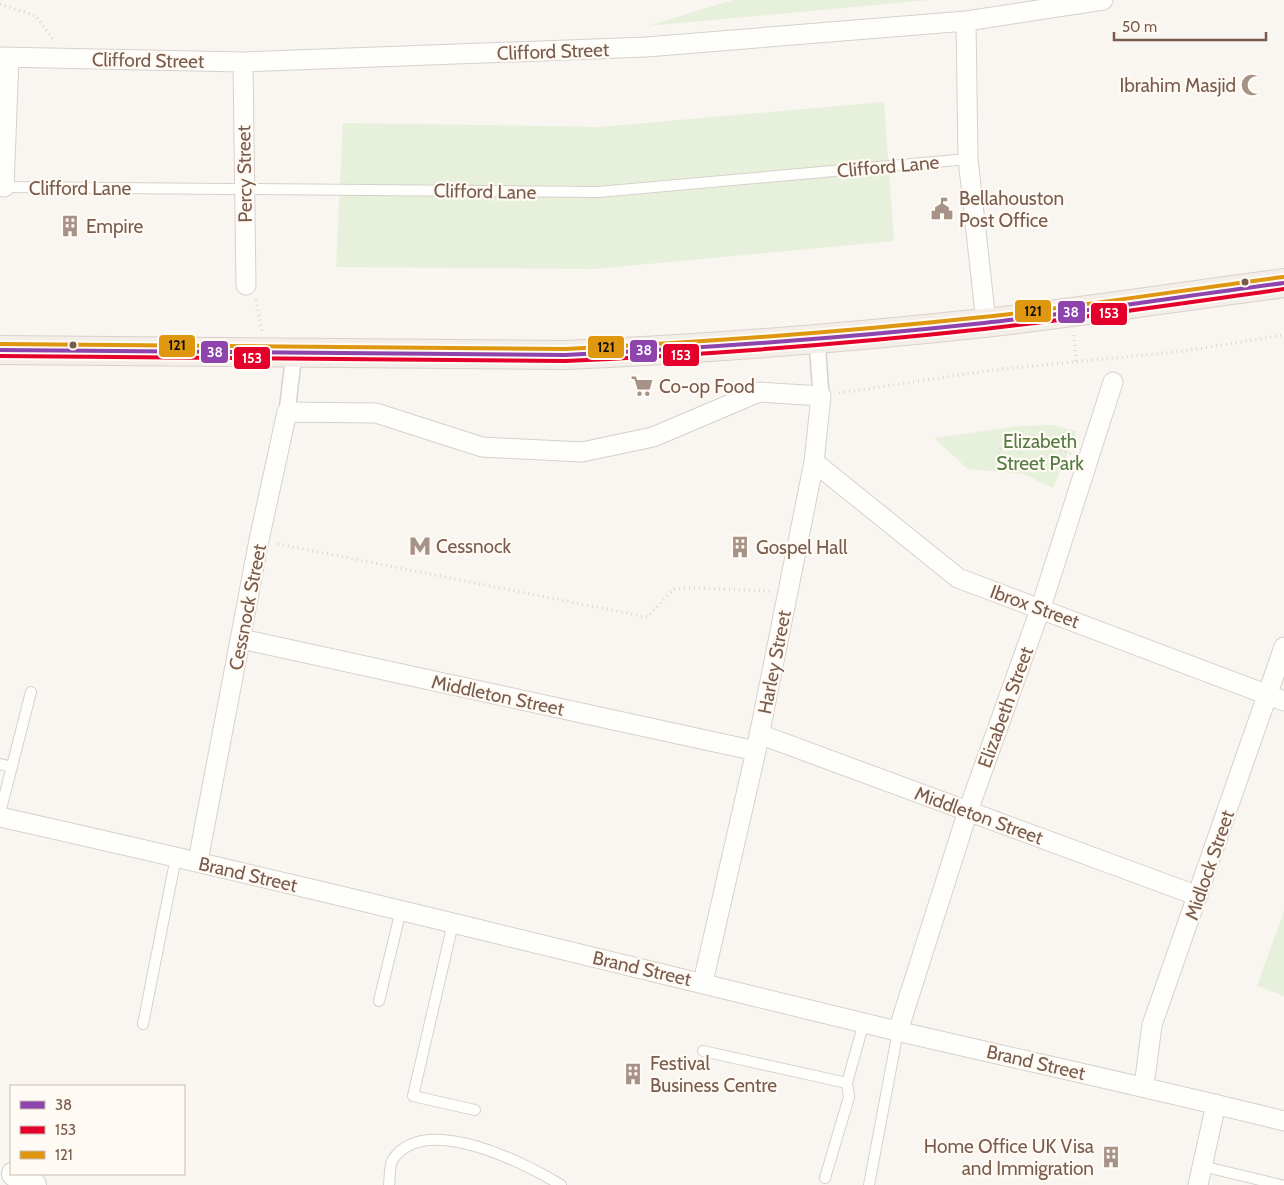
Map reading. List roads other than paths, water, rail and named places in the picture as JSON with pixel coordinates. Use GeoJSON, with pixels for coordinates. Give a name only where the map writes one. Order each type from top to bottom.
{"type":"FeatureCollection","features":[{"type":"Feature","properties":{"kind":"main road"},"geometry":{"type":"LineString","coordinates":[[0,350],[575,354],[753,346],[986,322],[1284,283]]}},
{"type":"Feature","properties":{"kind":"street","name":"Clifford Street"},"geometry":{"type":"LineString","coordinates":[[4,57],[243,62],[646,47],[966,20],[1103,0]]}},
{"type":"Feature","properties":{"kind":"street"},"geometry":{"type":"LineString","coordinates":[[966,20],[968,159],[986,322]]}},
{"type":"Feature","properties":{"kind":"street"},"geometry":{"type":"LineString","coordinates":[[2,187],[4,57]]}},
{"type":"Feature","properties":{"kind":"street","name":"Percy Street"},"geometry":{"type":"LineString","coordinates":[[243,62],[246,285]]}},
{"type":"Feature","properties":{"kind":"street","name":"Harley Street"},"geometry":{"type":"LineString","coordinates":[[702,982],[757,743],[814,462],[821,396],[817,339]]}},
{"type":"Feature","properties":{"kind":"street","name":"Cessnock Street"},"geometry":{"type":"LineString","coordinates":[[198,861],[259,540],[287,412],[294,353]]}},
{"type":"Feature","properties":{"kind":"street","name":"Elizabeth Street"},"geometry":{"type":"LineString","coordinates":[[898,1031],[968,811],[1041,607],[1113,382]]}},
{"type":"Feature","properties":{"kind":"street"},"geometry":{"type":"LineString","coordinates":[[287,412],[376,413],[482,447],[582,452],[653,437],[759,392],[821,396]]}},
{"type":"Feature","properties":{"kind":"street","name":"Ibrox Street"},"geometry":{"type":"LineString","coordinates":[[814,462],[958,578],[1041,607],[1276,698]]}},
{"type":"Feature","properties":{"kind":"street","name":"Middleton Street"},"geometry":{"type":"LineString","coordinates":[[241,639],[757,743],[968,811],[1198,896]]}},
{"type":"Feature","properties":{"kind":"street","name":"Midlock Street"},"geometry":{"type":"LineString","coordinates":[[1144,1086],[1152,1025],[1198,896],[1276,698],[1284,646]]}},
{"type":"Feature","properties":{"kind":"street","name":"Brand Street"},"geometry":{"type":"LineString","coordinates":[[0,817],[198,861],[898,1031],[1144,1086],[1284,1121]]}},
{"type":"Feature","properties":{"kind":"street"},"geometry":{"type":"LineString","coordinates":[[1198,1185],[1216,1104]]}},
{"type":"Feature","properties":{"kind":"street"},"geometry":{"type":"LineString","coordinates":[[16,1175],[34,1185]]}},
{"type":"Feature","properties":{"kind":"lane","name":"Clifford Lane"},"geometry":{"type":"LineString","coordinates":[[2,187],[598,192],[968,159]]}},
{"type":"Feature","properties":{"kind":"lane"},"geometry":{"type":"LineString","coordinates":[[0,813],[31,692]]}},
{"type":"Feature","properties":{"kind":"lane"},"geometry":{"type":"LineString","coordinates":[[0,764],[12,767]]}},
{"type":"Feature","properties":{"kind":"lane"},"geometry":{"type":"LineString","coordinates":[[143,1024],[176,856]]}},
{"type":"Feature","properties":{"kind":"lane"},"geometry":{"type":"LineString","coordinates":[[379,1001],[401,910]]}},
{"type":"Feature","properties":{"kind":"lane"},"geometry":{"type":"LineString","coordinates":[[453,923],[413,1096],[475,1110]]}},
{"type":"Feature","properties":{"kind":"lane"},"geometry":{"type":"LineString","coordinates":[[825,1178],[849,1097],[847,1083],[864,1022]]}},
{"type":"Feature","properties":{"kind":"lane"},"geometry":{"type":"LineString","coordinates":[[869,1185],[898,1031]]}},
{"type":"Feature","properties":{"kind":"lane"},"geometry":{"type":"LineString","coordinates":[[703,1051],[847,1083]]}},
{"type":"Feature","properties":{"kind":"lane"},"geometry":{"type":"LineString","coordinates":[[389,1185],[392,1160],[409,1144],[434,1140],[479,1147],[526,1165],[560,1185]]}},
{"type":"Feature","properties":{"kind":"lane"},"geometry":{"type":"LineString","coordinates":[[1202,1166],[1282,1185]]}},
{"type":"Feature","properties":{"kind":"place","name":"Ibrahim Masjid"},"geometry":{"type":"Point","coordinates":[1252,85]}},
{"type":"Feature","properties":{"kind":"place","name":"Bellahouston Post Office"},"geometry":{"type":"Point","coordinates":[942,209]}},
{"type":"Feature","properties":{"kind":"place","name":"Empire"},"geometry":{"type":"Point","coordinates":[70,226]}},
{"type":"Feature","properties":{"kind":"place","name":"Co-op Food"},"geometry":{"type":"Point","coordinates":[642,386]}},
{"type":"Feature","properties":{"kind":"place","name":"Cessnock"},"geometry":{"type":"Point","coordinates":[420,546]}},
{"type":"Feature","properties":{"kind":"place","name":"Gospel Hall"},"geometry":{"type":"Point","coordinates":[740,547]}},
{"type":"Feature","properties":{"kind":"place","name":"Festival Business Centre"},"geometry":{"type":"Point","coordinates":[633,1074]}},
{"type":"Feature","properties":{"kind":"place","name":"Home Office UK Visa and Immigration"},"geometry":{"type":"Point","coordinates":[1111,1157]}},
{"type":"Feature","properties":{"kind":"park label","name":"Elizabeth Street Park"},"geometry":{"type":"Point","coordinates":[1040,452]}}]}
